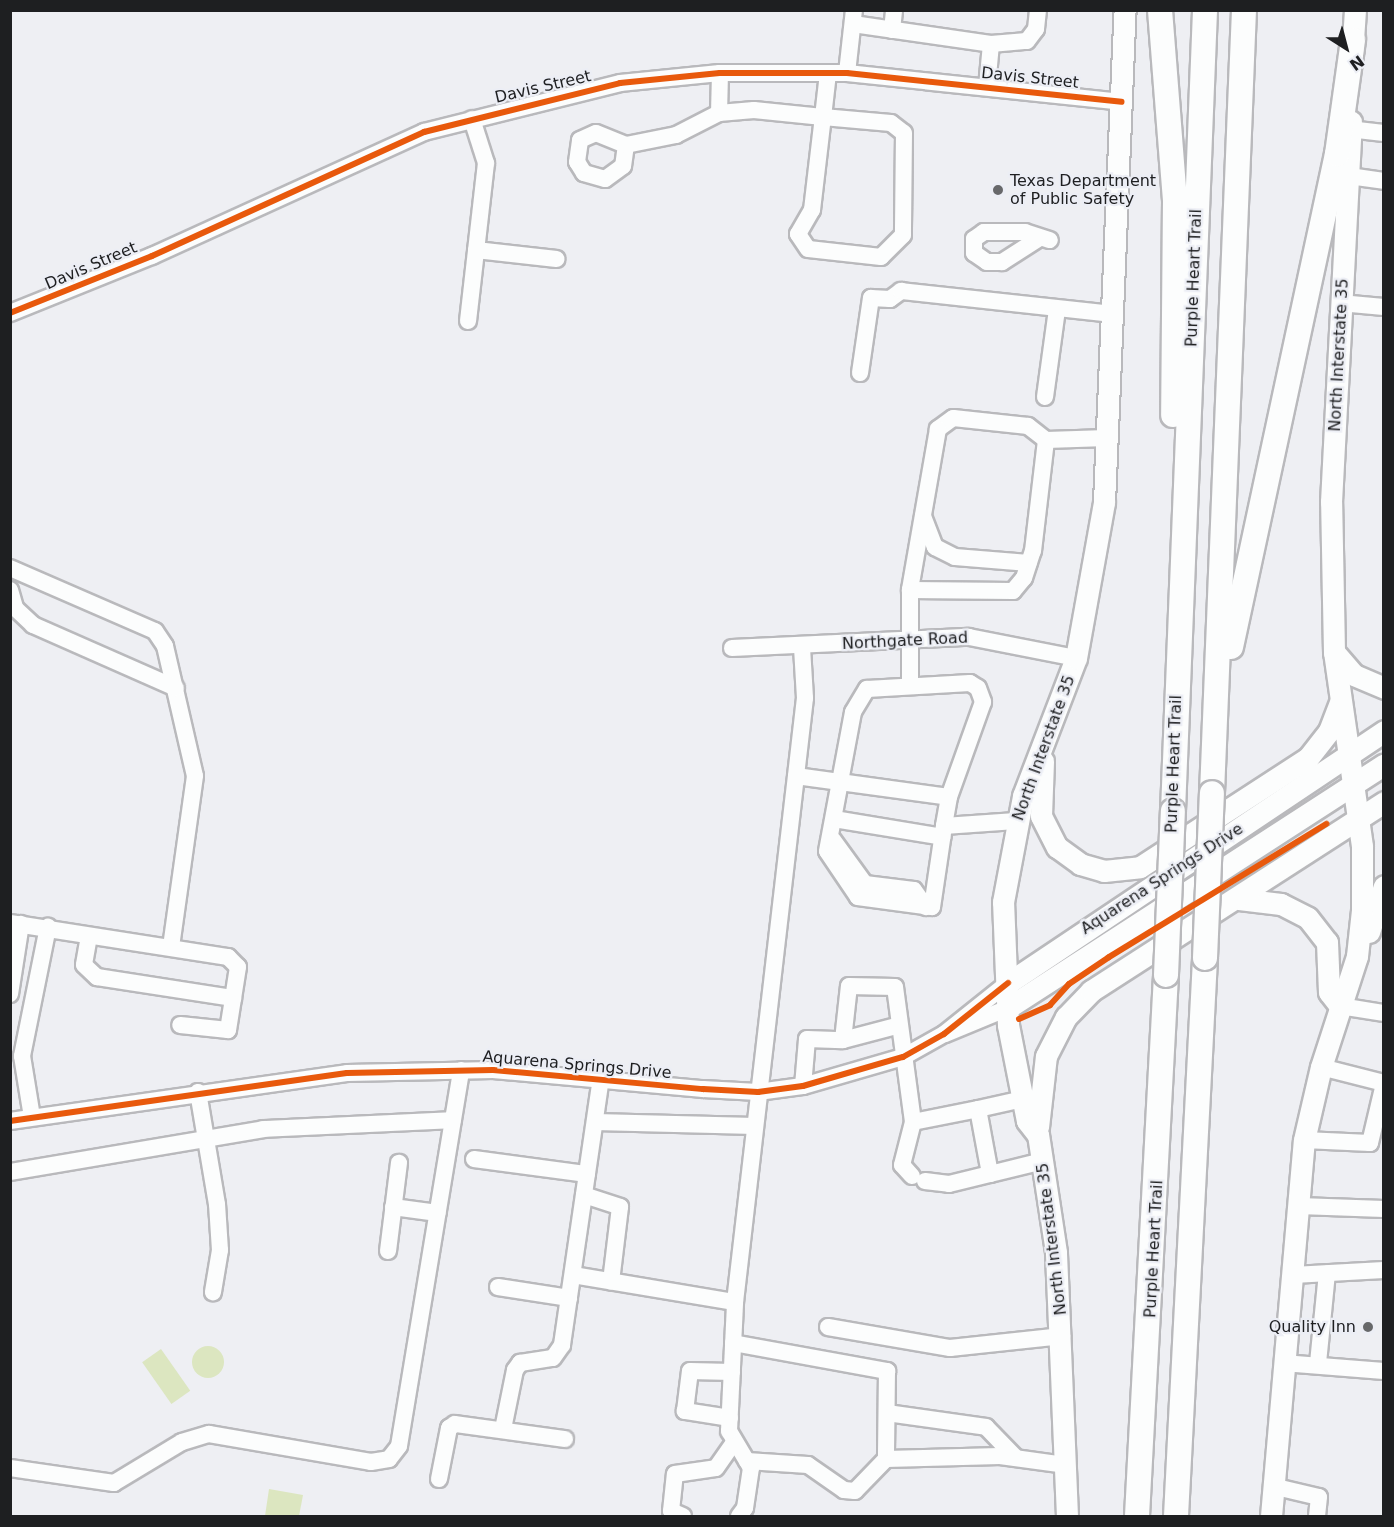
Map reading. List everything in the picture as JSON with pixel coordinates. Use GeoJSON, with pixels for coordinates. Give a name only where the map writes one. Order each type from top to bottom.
{"type":"FeatureCollection","features":[{"type":"Feature","properties":{"kind":"highway"},"geometry":{"type":"LineString","coordinates":[[1160,10],[1175,201],[1174,760]]}},
{"type":"Feature","properties":{"kind":"highway","name":"Purple Heart Trail"},"geometry":{"type":"LineString","coordinates":[[1137,1516],[1149,1332],[1166,975],[1205,10]]}},
{"type":"Feature","properties":{"kind":"highway"},"geometry":{"type":"LineString","coordinates":[[1177,1516],[1205,958],[1244,10]]}},
{"type":"Feature","properties":{"kind":"highway"},"geometry":{"type":"LineString","coordinates":[[1214,741],[1345,128],[1353,40]]}},
{"type":"Feature","properties":{"kind":"highway"},"geometry":{"type":"LineString","coordinates":[[1122,1516],[1149,1332]]}},
{"type":"Feature","properties":{"kind":"main road","name":"North Interstate 35"},"geometry":{"type":"LineString","coordinates":[[1067,1516],[1062,1336],[1043,1161],[1038,1135],[1027,1121],[1006,1009],[1008,983],[1003,902],[1016,821],[1076,658],[1104,502],[1125,10]]}},
{"type":"Feature","properties":{"kind":"main road"},"geometry":{"type":"LineString","coordinates":[[1353,40],[1355,10]]}},
{"type":"Feature","properties":{"kind":"main road","name":"North Interstate 35"},"geometry":{"type":"LineString","coordinates":[[1271,1516],[1304,1140],[1321,1067],[1358,956],[1364,882],[1359,821],[1334,652],[1331,502],[1340,303],[1349,176],[1345,128]]}},
{"type":"Feature","properties":{"kind":"main road"},"geometry":{"type":"LineString","coordinates":[[1334,652],[1354,675],[1383,687]]}},
{"type":"Feature","properties":{"kind":"main road"},"geometry":{"type":"LineString","coordinates":[[1044,745],[1041,816],[1057,847],[1080,864],[1104,871],[1140,867],[1308,758],[1329,731],[1340,700]]}},
{"type":"Feature","properties":{"kind":"main road","name":"Aquarena Springs Drive"},"geometry":{"type":"LineString","coordinates":[[1008,983],[1349,758],[1383,731]]}},
{"type":"Feature","properties":{"kind":"main road","name":"Aquarena Springs Drive"},"geometry":{"type":"LineString","coordinates":[[1006,1009],[1354,786],[1383,764]]}},
{"type":"Feature","properties":{"kind":"main road"},"geometry":{"type":"LineString","coordinates":[[1038,1135],[1040,1081],[1066,1017],[1108,978],[1239,899],[1359,821],[1383,802]]}},
{"type":"Feature","properties":{"kind":"main road"},"geometry":{"type":"LineString","coordinates":[[1358,956],[1378,926],[1383,886]]}},
{"type":"Feature","properties":{"kind":"main road"},"geometry":{"type":"LineString","coordinates":[[1239,899],[1262,899],[1308,918],[1327,942],[1329,992],[1340,1006]]}},
{"type":"Feature","properties":{"kind":"street"},"geometry":{"type":"LineString","coordinates":[[892,30],[894,10]]}},
{"type":"Feature","properties":{"kind":"street"},"geometry":{"type":"LineString","coordinates":[[847,73],[854,17],[892,30],[991,44],[1027,41],[1036,29],[1038,10]]}},
{"type":"Feature","properties":{"kind":"street"},"geometry":{"type":"LineString","coordinates":[[987,87],[991,44]]}},
{"type":"Feature","properties":{"kind":"street"},"geometry":{"type":"LineString","coordinates":[[719,113],[720,73]]}},
{"type":"Feature","properties":{"kind":"street","name":"Davis Street"},"geometry":{"type":"LineString","coordinates":[[10,313],[152,256],[424,132],[620,83],[720,73],[847,73],[1121,102]]}},
{"type":"Feature","properties":{"kind":"street"},"geometry":{"type":"LineString","coordinates":[[626,145],[676,135],[719,113],[754,110],[823,117],[891,123],[908,140],[903,235],[881,257],[807,249],[801,241],[800,226],[812,210],[823,117],[828,73]]}},
{"type":"Feature","properties":{"kind":"street"},"geometry":{"type":"LineString","coordinates":[[468,321],[486,163],[471,119]]}},
{"type":"Feature","properties":{"kind":"street"},"geometry":{"type":"LineString","coordinates":[[1345,128],[1383,133]]}},
{"type":"Feature","properties":{"kind":"street"},"geometry":{"type":"LineString","coordinates":[[1349,176],[1383,181]]}},
{"type":"Feature","properties":{"kind":"street"},"geometry":{"type":"LineString","coordinates":[[476,250],[556,259]]}},
{"type":"Feature","properties":{"kind":"street"},"geometry":{"type":"LineString","coordinates":[[860,373],[871,298],[890,299],[901,291],[921,290],[1057,309],[1112,314]]}},
{"type":"Feature","properties":{"kind":"street"},"geometry":{"type":"LineString","coordinates":[[1340,303],[1383,307]]}},
{"type":"Feature","properties":{"kind":"street"},"geometry":{"type":"LineString","coordinates":[[1045,397],[1057,309]]}},
{"type":"Feature","properties":{"kind":"street"},"geometry":{"type":"LineString","coordinates":[[910,685],[907,638],[910,590],[938,429],[953,418],[1028,426],[1046,440],[1107,438]]}},
{"type":"Feature","properties":{"kind":"street"},"geometry":{"type":"LineString","coordinates":[[910,590],[1013,591],[1029,563],[1046,440]]}},
{"type":"Feature","properties":{"kind":"street"},"geometry":{"type":"LineString","coordinates":[[923,515],[935,547],[955,557],[1029,563]]}},
{"type":"Feature","properties":{"kind":"street"},"geometry":{"type":"LineString","coordinates":[[10,568],[155,631],[176,688],[195,776],[171,946]]}},
{"type":"Feature","properties":{"kind":"street"},"geometry":{"type":"LineString","coordinates":[[10,590],[15,608],[33,625],[176,688]]}},
{"type":"Feature","properties":{"kind":"street","name":"Northgate Road"},"geometry":{"type":"LineString","coordinates":[[732,648],[802,648],[907,638],[969,636],[1076,658]]}},
{"type":"Feature","properties":{"kind":"street"},"geometry":{"type":"LineString","coordinates":[[739,1516],[745,1508],[747,1461],[733,1444],[730,1418],[735,1302],[805,698],[802,648]]}},
{"type":"Feature","properties":{"kind":"street"},"geometry":{"type":"LineString","coordinates":[[970,683],[978,688],[983,702],[949,797],[932,908],[858,897],[828,851],[838,784],[858,696],[867,689],[970,683]]}},
{"type":"Feature","properties":{"kind":"street"},"geometry":{"type":"LineString","coordinates":[[796,776],[838,784],[949,797]]}},
{"type":"Feature","properties":{"kind":"street"},"geometry":{"type":"LineString","coordinates":[[834,819],[943,831],[1016,821]]}},
{"type":"Feature","properties":{"kind":"street"},"geometry":{"type":"LineString","coordinates":[[10,994],[16,923],[89,936],[171,946],[234,962],[233,998],[228,1030],[180,1025]]}},
{"type":"Feature","properties":{"kind":"street"},"geometry":{"type":"LineString","coordinates":[[32,1117],[22,1056],[48,927]]}},
{"type":"Feature","properties":{"kind":"street"},"geometry":{"type":"LineString","coordinates":[[89,936],[84,966],[96,976],[233,998]]}},
{"type":"Feature","properties":{"kind":"street","name":"Aquarena Springs Drive"},"geometry":{"type":"LineString","coordinates":[[944,1034],[1008,983]]}},
{"type":"Feature","properties":{"kind":"street"},"geometry":{"type":"LineString","coordinates":[[843,1040],[849,986],[894,987],[896,1026],[913,1122],[902,1165],[919,1179],[950,1184],[1043,1161]]}},
{"type":"Feature","properties":{"kind":"street"},"geometry":{"type":"LineString","coordinates":[[1340,1006],[1383,1012]]}},
{"type":"Feature","properties":{"kind":"street","name":"Aquarena Springs Drive"},"geometry":{"type":"LineString","coordinates":[[10,1121],[198,1092],[347,1073],[461,1070],[758,1092],[803,1086],[903,1057],[944,1034],[1006,1009]]}},
{"type":"Feature","properties":{"kind":"street"},"geometry":{"type":"LineString","coordinates":[[803,1086],[807,1039],[843,1040],[896,1026]]}},
{"type":"Feature","properties":{"kind":"street"},"geometry":{"type":"LineString","coordinates":[[1304,1140],[1370,1143],[1383,1084],[1321,1067]]}},
{"type":"Feature","properties":{"kind":"street"},"geometry":{"type":"LineString","coordinates":[[10,1468],[114,1483],[182,1442],[209,1434],[372,1462],[389,1459],[399,1446],[461,1070]]}},
{"type":"Feature","properties":{"kind":"street"},"geometry":{"type":"LineString","coordinates":[[503,1429],[515,1370],[559,1352],[573,1275],[601,1079]]}},
{"type":"Feature","properties":{"kind":"street"},"geometry":{"type":"LineString","coordinates":[[198,1092],[206,1138],[219,1250],[213,1292]]}},
{"type":"Feature","properties":{"kind":"street"},"geometry":{"type":"LineString","coordinates":[[913,1122],[1023,1098]]}},
{"type":"Feature","properties":{"kind":"street"},"geometry":{"type":"LineString","coordinates":[[978,1109],[990,1174]]}},
{"type":"Feature","properties":{"kind":"street"},"geometry":{"type":"LineString","coordinates":[[10,1172],[206,1138],[356,1121],[453,1120]]}},
{"type":"Feature","properties":{"kind":"street"},"geometry":{"type":"LineString","coordinates":[[595,1122],[755,1126]]}},
{"type":"Feature","properties":{"kind":"street"},"geometry":{"type":"LineString","coordinates":[[474,1158],[587,1174]]}},
{"type":"Feature","properties":{"kind":"street"},"geometry":{"type":"LineString","coordinates":[[388,1251],[399,1163]]}},
{"type":"Feature","properties":{"kind":"street"},"geometry":{"type":"LineString","coordinates":[[584,1195],[620,1206],[611,1281]]}},
{"type":"Feature","properties":{"kind":"street"},"geometry":{"type":"LineString","coordinates":[[1299,1206],[1383,1209]]}},
{"type":"Feature","properties":{"kind":"street"},"geometry":{"type":"LineString","coordinates":[[393,1207],[438,1212]]}},
{"type":"Feature","properties":{"kind":"street"},"geometry":{"type":"LineString","coordinates":[[1293,1275],[1383,1270]]}},
{"type":"Feature","properties":{"kind":"street"},"geometry":{"type":"LineString","coordinates":[[1318,1363],[1327,1273]]}},
{"type":"Feature","properties":{"kind":"street"},"geometry":{"type":"LineString","coordinates":[[573,1275],[735,1302]]}},
{"type":"Feature","properties":{"kind":"street"},"geometry":{"type":"LineString","coordinates":[[498,1287],[569,1298]]}},
{"type":"Feature","properties":{"kind":"street"},"geometry":{"type":"LineString","coordinates":[[828,1327],[950,1348],[1062,1336]]}},
{"type":"Feature","properties":{"kind":"street"},"geometry":{"type":"LineString","coordinates":[[733,1343],[880,1365],[890,1379],[886,1459],[855,1491],[844,1490],[808,1464],[747,1461]]}},
{"type":"Feature","properties":{"kind":"street"},"geometry":{"type":"LineString","coordinates":[[1283,1363],[1318,1363],[1383,1371]]}},
{"type":"Feature","properties":{"kind":"street"},"geometry":{"type":"LineString","coordinates":[[730,1418],[686,1410],[690,1371],[732,1372]]}},
{"type":"Feature","properties":{"kind":"street"},"geometry":{"type":"LineString","coordinates":[[887,1413],[986,1427],[1016,1458]]}},
{"type":"Feature","properties":{"kind":"street"},"geometry":{"type":"LineString","coordinates":[[439,1479],[448,1428],[463,1423],[565,1439]]}},
{"type":"Feature","properties":{"kind":"street"},"geometry":{"type":"LineString","coordinates":[[683,1516],[672,1510],[675,1474],[716,1468],[733,1444]]}},
{"type":"Feature","properties":{"kind":"street"},"geometry":{"type":"LineString","coordinates":[[886,1459],[1016,1458],[1066,1465]]}},
{"type":"Feature","properties":{"kind":"street"},"geometry":{"type":"LineString","coordinates":[[1272,1486],[1319,1497],[1317,1516]]}},
{"type":"Feature","properties":{"kind":"green space"},"geometry":{"type":"Polygon","coordinates":[[[208,1346],[219,1351],[224,1362],[219,1373],[208,1378],[197,1373],[192,1362],[197,1351],[208,1346]]]}},
{"type":"Feature","properties":{"kind":"green space"},"geometry":{"type":"Polygon","coordinates":[[[161,1349],[190,1391],[171,1404],[142,1362],[161,1349]]]}},
{"type":"Feature","properties":{"kind":"green space"},"geometry":{"type":"Polygon","coordinates":[[[269,1489],[303,1495],[299,1516],[265,1516],[269,1489]]]}},
{"type":"Feature","properties":{"kind":"cycle path"},"geometry":{"type":"LineString","coordinates":[[10,313],[152,256],[424,132],[620,83],[720,73],[847,73],[1121,102]]}},
{"type":"Feature","properties":{"kind":"cycle path"},"geometry":{"type":"LineString","coordinates":[[1019,1019],[1050,1005],[1069,984],[1109,957],[1326,824]]}},
{"type":"Feature","properties":{"kind":"cycle path"},"geometry":{"type":"LineString","coordinates":[[10,1121],[347,1073],[493,1070],[758,1092],[803,1086],[903,1057],[944,1034],[1008,983]]}},
{"type":"Feature","properties":{"kind":"place","name":"Texas Department of Public Safety"},"geometry":{"type":"Point","coordinates":[998,190]}},
{"type":"Feature","properties":{"kind":"place","name":"Quality Inn"},"geometry":{"type":"Point","coordinates":[1368,1327]}}]}
